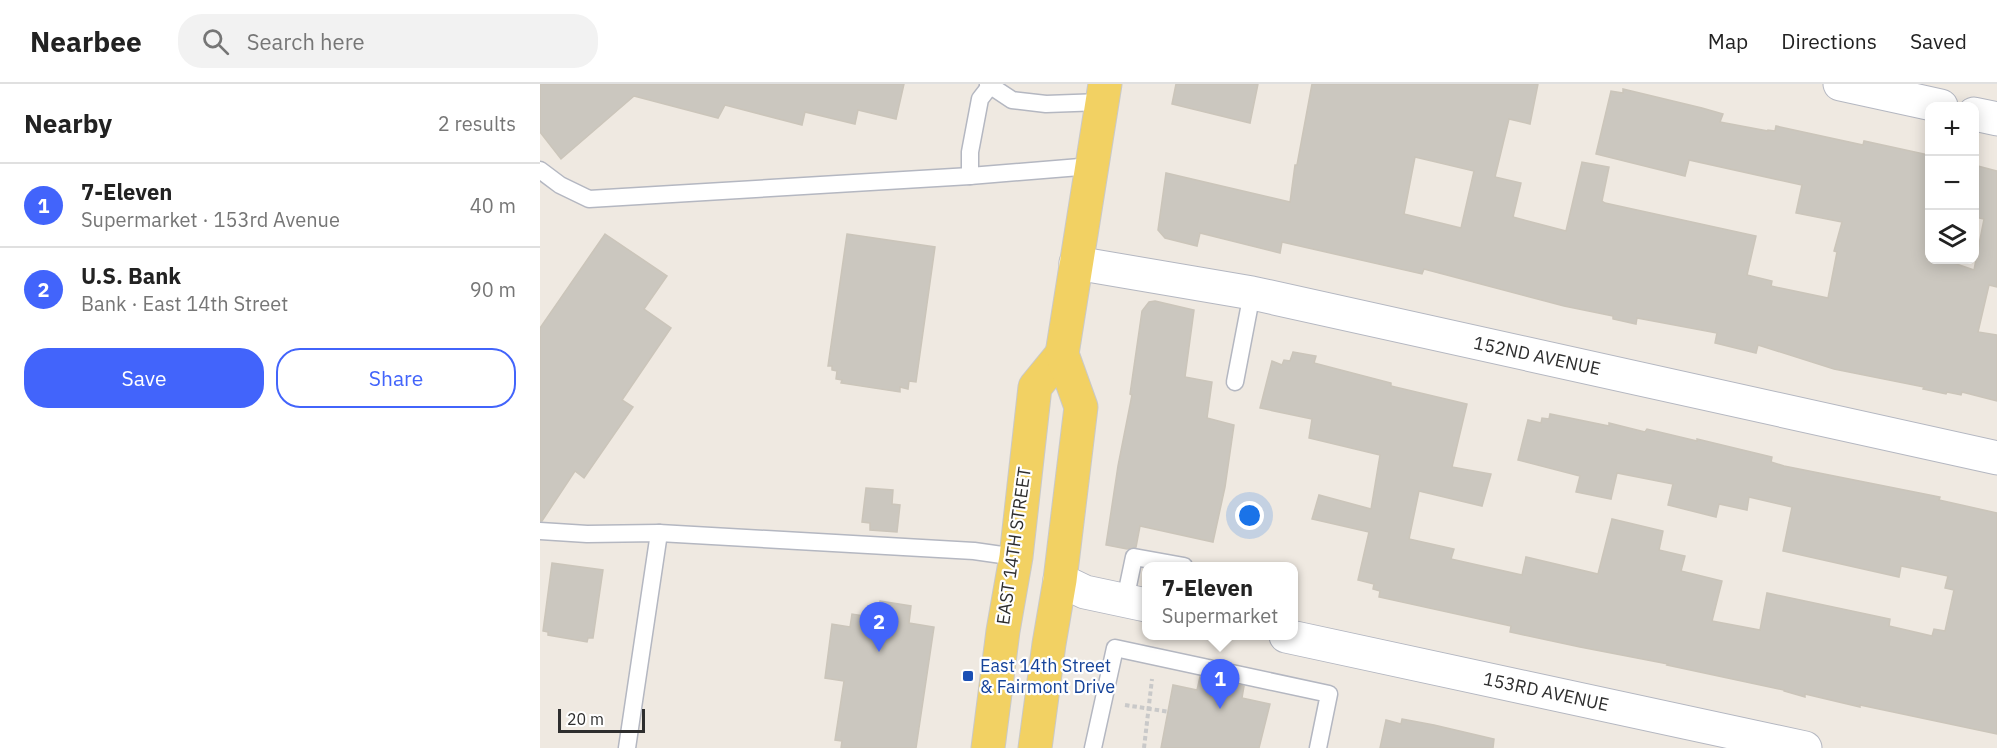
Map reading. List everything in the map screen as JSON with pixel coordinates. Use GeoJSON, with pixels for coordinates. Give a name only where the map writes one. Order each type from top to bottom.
{"type":"FeatureCollection","features":[{"type":"Feature","properties":{"kind":"main road"},"geometry":{"type":"LineString","coordinates":[[1035,748],[1060,580],[1081,407],[1062,354],[1103,93]]}},
{"type":"Feature","properties":{"kind":"main road","name":"EAST 14TH STREET"},"geometry":{"type":"LineString","coordinates":[[988,748],[1003,631],[1016,556],[1035,387],[1062,354]]}},
{"type":"Feature","properties":{"kind":"street"},"geometry":{"type":"LineString","coordinates":[[1840,84],[1925,103]]}},
{"type":"Feature","properties":{"kind":"street"},"geometry":{"type":"LineString","coordinates":[[1979,115],[1997,119]]}},
{"type":"Feature","properties":{"kind":"street","name":"152ND AVENUE"},"geometry":{"type":"LineString","coordinates":[[1076,263],[1252,293],[1997,458]]}},
{"type":"Feature","properties":{"kind":"street"},"geometry":{"type":"LineString","coordinates":[[1060,580],[1085,592],[1136,603]]}},
{"type":"Feature","properties":{"kind":"street","name":"153RD AVENUE"},"geometry":{"type":"LineString","coordinates":[[1298,639],[1805,748]]}},
{"type":"Feature","properties":{"kind":"lane"},"geometry":{"type":"LineString","coordinates":[[970,176],[970,152],[980,99],[989,85],[1012,100],[1046,104],[1103,93]]}},
{"type":"Feature","properties":{"kind":"lane"},"geometry":{"type":"LineString","coordinates":[[540,170],[560,185],[588,199],[970,176],[1092,166]]}},
{"type":"Feature","properties":{"kind":"lane"},"geometry":{"type":"LineString","coordinates":[[1235,382],[1252,293]]}},
{"type":"Feature","properties":{"kind":"lane"},"geometry":{"type":"LineString","coordinates":[[540,531],[587,534],[659,533],[974,551],[1016,556]]}},
{"type":"Feature","properties":{"kind":"lane"},"geometry":{"type":"LineString","coordinates":[[627,748],[659,533]]}},
{"type":"Feature","properties":{"kind":"lane"},"geometry":{"type":"LineString","coordinates":[[1136,603],[1134,557],[1159,562]]}},
{"type":"Feature","properties":{"kind":"lane"},"geometry":{"type":"LineString","coordinates":[[1093,748],[1115,648],[1329,694],[1318,748]]}},
{"type":"Feature","properties":{"kind":"path"},"geometry":{"type":"LineString","coordinates":[[1144,748],[1153,672]]}},
{"type":"Feature","properties":{"kind":"path"},"geometry":{"type":"LineString","coordinates":[[1125,705],[1170,712]]}},
{"type":"Feature","properties":{"kind":"building"},"geometry":{"type":"Polygon","coordinates":[[[540,84],[904,84],[896,119],[858,110],[855,124],[805,112],[802,125],[725,105],[718,118],[634,96],[561,159],[540,132],[540,84]]]}},
{"type":"Feature","properties":{"kind":"building"},"geometry":{"type":"Polygon","coordinates":[[[1176,84],[1258,84],[1250,123],[1172,104],[1176,84]]]}},
{"type":"Feature","properties":{"kind":"building"},"geometry":{"type":"Polygon","coordinates":[[[1312,84],[1538,84],[1530,124],[1509,119],[1495,177],[1521,183],[1513,217],[1566,231],[1582,162],[1609,167],[1602,201],[1605,203],[1756,236],[1747,275],[1772,281],[1771,286],[1828,298],[1837,252],[1834,251],[1842,222],[1796,213],[1802,185],[1689,160],[1685,176],[1596,154],[1611,91],[1623,93],[1623,89],[1723,114],[1720,122],[1768,131],[1775,131],[1776,126],[1863,145],[1864,141],[1925,154],[1925,264],[1957,264],[1974,270],[1975,264],[1979,264],[1979,244],[1984,219],[1979,218],[1979,166],[1997,171],[1997,287],[1989,285],[1978,332],[1997,335],[1997,401],[1962,392],[1961,395],[1947,392],[1946,394],[1923,389],[1924,387],[1834,369],[1758,345],[1756,353],[1715,343],[1717,333],[1637,318],[1636,324],[1613,319],[1613,316],[1564,306],[1424,269],[1422,274],[1282,242],[1280,253],[1200,233],[1197,246],[1165,238],[1158,230],[1166,173],[1290,202],[1295,165],[1297,165],[1312,84]],[[1415,157],[1404,214],[1461,228],[1474,171],[1415,157]]]}},
{"type":"Feature","properties":{"kind":"building"},"geometry":{"type":"Polygon","coordinates":[[[605,234],[667,276],[644,309],[671,328],[622,400],[633,407],[584,478],[575,471],[540,521],[540,328],[605,234]]]}},
{"type":"Feature","properties":{"kind":"building"},"geometry":{"type":"Polygon","coordinates":[[[847,234],[935,247],[916,382],[909,381],[908,389],[900,387],[900,392],[841,383],[842,380],[836,379],[837,371],[832,370],[832,366],[828,366],[847,234]]]}},
{"type":"Feature","properties":{"kind":"building"},"geometry":{"type":"Polygon","coordinates":[[[1155,301],[1194,310],[1185,377],[1212,382],[1207,418],[1234,425],[1225,487],[1213,542],[1140,526],[1136,547],[1127,549],[1106,545],[1132,395],[1130,394],[1142,311],[1149,302],[1155,301]]]}},
{"type":"Feature","properties":{"kind":"building"},"geometry":{"type":"Polygon","coordinates":[[[1293,352],[1316,356],[1314,363],[1391,383],[1391,386],[1467,404],[1452,467],[1491,474],[1482,506],[1419,491],[1409,539],[1454,549],[1451,559],[1522,575],[1526,557],[1598,574],[1612,519],[1663,531],[1659,550],[1685,556],[1681,571],[1722,581],[1712,621],[1760,630],[1767,593],[1890,619],[1889,626],[1932,636],[1934,629],[1945,631],[1954,590],[1945,588],[1948,576],[1901,566],[1899,577],[1783,551],[1792,507],[1749,497],[1747,510],[1719,504],[1716,517],[1668,505],[1673,484],[1617,473],[1611,499],[1576,492],[1580,476],[1518,460],[1528,420],[1541,423],[1542,418],[1549,419],[1550,414],[1609,426],[1609,423],[1645,432],[1647,429],[1772,457],[1771,462],[1784,466],[1940,497],[1939,500],[1997,513],[1997,734],[1805,694],[1805,697],[1784,690],[1668,664],[1510,632],[1511,626],[1379,597],[1380,591],[1373,589],[1374,584],[1358,580],[1369,532],[1312,519],[1319,495],[1371,509],[1380,455],[1309,438],[1312,419],[1260,408],[1272,361],[1282,365],[1284,360],[1290,361],[1293,352]]]}},
{"type":"Feature","properties":{"kind":"building"},"geometry":{"type":"Polygon","coordinates":[[[866,488],[893,490],[892,504],[900,505],[897,532],[870,530],[870,523],[862,522],[866,488]]]}},
{"type":"Feature","properties":{"kind":"building"},"geometry":{"type":"Polygon","coordinates":[[[552,563],[603,570],[593,638],[588,638],[587,642],[548,635],[548,632],[543,631],[552,563]]]}},
{"type":"Feature","properties":{"kind":"building"},"geometry":{"type":"Polygon","coordinates":[[[880,601],[911,606],[909,623],[934,627],[916,748],[841,748],[842,741],[835,740],[844,681],[825,678],[832,624],[850,627],[852,614],[877,618],[880,601]]]}},
{"type":"Feature","properties":{"kind":"building"},"geometry":{"type":"Polygon","coordinates":[[[1200,677],[1244,686],[1242,698],[1270,704],[1259,748],[1161,748],[1173,685],[1197,690],[1200,677]]]}},
{"type":"Feature","properties":{"kind":"building"},"geometry":{"type":"Polygon","coordinates":[[[1402,719],[1494,739],[1493,748],[1380,748],[1386,720],[1401,724],[1402,719]]]}},
{"type":"Feature","properties":{"kind":"place","name":"U.S. Bank"},"geometry":{"type":"Point","coordinates":[879,652]}},
{"type":"Feature","properties":{"kind":"place","name":"East 14th Street & Fairmont Drive"},"geometry":{"type":"Point","coordinates":[968,676]}},
{"type":"Feature","properties":{"kind":"place","name":"7-Eleven"},"geometry":{"type":"Point","coordinates":[1220,709]}}]}
